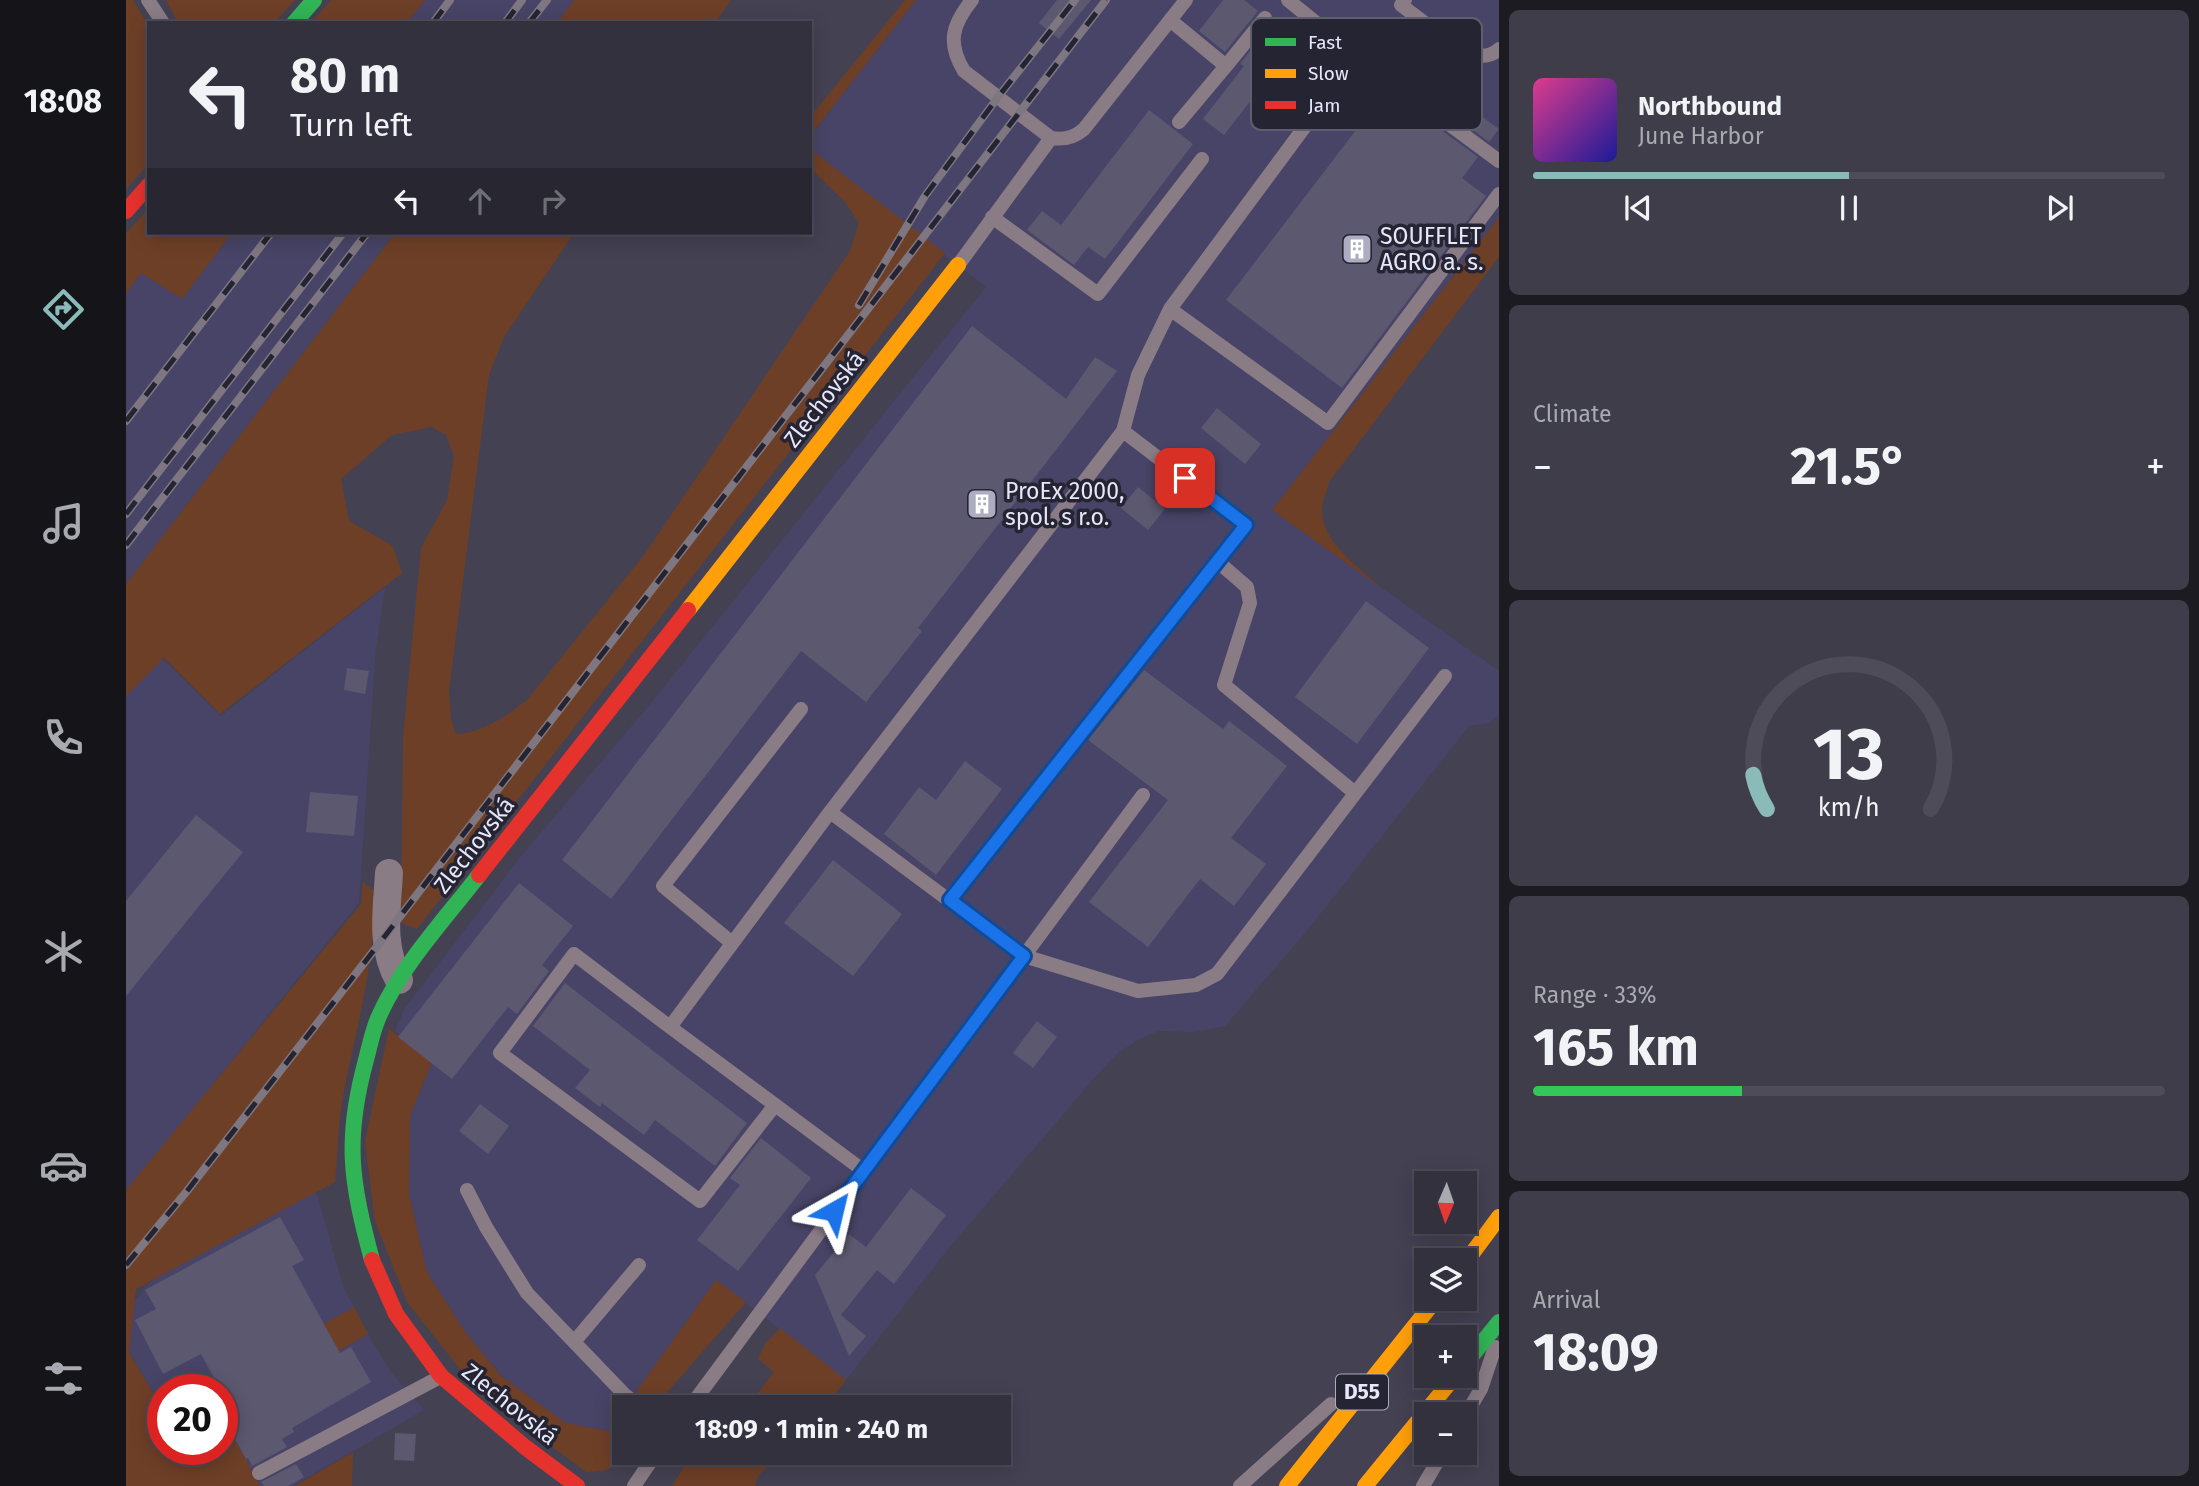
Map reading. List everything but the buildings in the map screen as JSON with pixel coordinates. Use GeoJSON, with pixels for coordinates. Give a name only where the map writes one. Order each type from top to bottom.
{"type":"FeatureCollection","features":[{"type":"Feature","properties":{"kind":"main road"},"geometry":{"type":"LineString","coordinates":[[296,21],[314,0]]}},
{"type":"Feature","properties":{"kind":"main road"},"geometry":{"type":"LineString","coordinates":[[126,211],[147,187]]}},
{"type":"Feature","properties":{"kind":"main road","name":"Zlechovská"},"geometry":{"type":"LineString","coordinates":[[577,1486],[441,1377],[396,1314],[373,1265],[357,1205],[351,1157],[352,1126],[362,1069],[379,1015],[399,980],[958,265]]}},
{"type":"Feature","properties":{"kind":"main road"},"geometry":{"type":"LineString","coordinates":[[1476,1248],[1499,1217]]}},
{"type":"Feature","properties":{"kind":"main road","name":"D55"},"geometry":{"type":"LineString","coordinates":[[1287,1486],[1426,1311]]}},
{"type":"Feature","properties":{"kind":"main road"},"geometry":{"type":"LineString","coordinates":[[1477,1349],[1499,1322]]}},
{"type":"Feature","properties":{"kind":"main road","name":"D55"},"geometry":{"type":"LineString","coordinates":[[1365,1486],[1445,1388]]}},
{"type":"Feature","properties":{"kind":"street"},"geometry":{"type":"LineString","coordinates":[[389,873],[385,936],[392,968],[399,980]]}},
{"type":"Feature","properties":{"kind":"lane"},"geometry":{"type":"LineString","coordinates":[[148,0],[162,21]]}},
{"type":"Feature","properties":{"kind":"lane"},"geometry":{"type":"LineString","coordinates":[[972,0],[958,18],[954,32],[957,59],[964,71],[1051,138],[1069,138],[1084,129],[1186,0]]}},
{"type":"Feature","properties":{"kind":"lane"},"geometry":{"type":"LineString","coordinates":[[1288,0],[1310,18]]}},
{"type":"Feature","properties":{"kind":"lane"},"geometry":{"type":"LineString","coordinates":[[1400,2],[1420,18]]}},
{"type":"Feature","properties":{"kind":"lane"},"geometry":{"type":"LineString","coordinates":[[1170,20],[1226,65]]}},
{"type":"Feature","properties":{"kind":"lane"},"geometry":{"type":"LineString","coordinates":[[1179,122],[1251,35]]}},
{"type":"Feature","properties":{"kind":"lane"},"geometry":{"type":"LineString","coordinates":[[1482,56],[1499,49]]}},
{"type":"Feature","properties":{"kind":"lane"},"geometry":{"type":"LineString","coordinates":[[670,1027],[830,812],[1123,431],[1138,374],[1170,309],[1302,130]]}},
{"type":"Feature","properties":{"kind":"lane"},"geometry":{"type":"LineString","coordinates":[[1457,130],[1499,161]]}},
{"type":"Feature","properties":{"kind":"lane"},"geometry":{"type":"LineString","coordinates":[[958,265],[1051,138]]}},
{"type":"Feature","properties":{"kind":"lane"},"geometry":{"type":"LineString","coordinates":[[992,217],[1098,294],[1202,159]]}},
{"type":"Feature","properties":{"kind":"lane"},"geometry":{"type":"LineString","coordinates":[[1170,309],[1328,424],[1499,194]]}},
{"type":"Feature","properties":{"kind":"lane"},"geometry":{"type":"LineString","coordinates":[[950,900],[1246,525],[1123,431]]}},
{"type":"Feature","properties":{"kind":"lane"},"geometry":{"type":"LineString","coordinates":[[1217,561],[1247,587],[1250,603],[1224,685],[1355,793]]}},
{"type":"Feature","properties":{"kind":"lane"},"geometry":{"type":"LineString","coordinates":[[830,812],[1024,956],[1138,991],[1196,985],[1217,974],[1445,676]]}},
{"type":"Feature","properties":{"kind":"lane"},"geometry":{"type":"LineString","coordinates":[[732,943],[663,886],[801,709]]}},
{"type":"Feature","properties":{"kind":"lane"},"geometry":{"type":"LineString","coordinates":[[699,1395],[1143,795]]}},
{"type":"Feature","properties":{"kind":"lane"},"geometry":{"type":"LineString","coordinates":[[775,1105],[700,1201],[500,1053],[574,954],[864,1171]]}},
{"type":"Feature","properties":{"kind":"lane"},"geometry":{"type":"LineString","coordinates":[[467,1190],[486,1227],[527,1293],[625,1395]]}},
{"type":"Feature","properties":{"kind":"lane"},"geometry":{"type":"LineString","coordinates":[[574,1342],[639,1265]]}},
{"type":"Feature","properties":{"kind":"lane"},"geometry":{"type":"LineString","coordinates":[[1240,1486],[1381,1359],[1424,1311]]}},
{"type":"Feature","properties":{"kind":"lane"},"geometry":{"type":"LineString","coordinates":[[1473,1402],[1481,1389],[1499,1336]]}},
{"type":"Feature","properties":{"kind":"lane"},"geometry":{"type":"LineString","coordinates":[[259,1473],[441,1377]]}},
{"type":"Feature","properties":{"kind":"lane"},"geometry":{"type":"LineString","coordinates":[[634,1486],[648,1465]]}},
{"type":"Feature","properties":{"kind":"lane"},"geometry":{"type":"LineString","coordinates":[[1423,1486],[1435,1465]]}},
{"type":"Feature","properties":{"kind":"shaded area"},"geometry":{"type":"Polygon","coordinates":[[[126,0],[133,0],[147,24],[147,166],[126,189],[126,0]]]}},
{"type":"Feature","properties":{"kind":"shaded area"},"geometry":{"type":"Polygon","coordinates":[[[166,0],[295,0],[276,21],[177,21],[166,0]]]}},
{"type":"Feature","properties":{"kind":"shaded area"},"geometry":{"type":"Polygon","coordinates":[[[331,0],[425,0],[409,21],[313,21],[331,0]]]}},
{"type":"Feature","properties":{"kind":"shaded area"},"geometry":{"type":"Polygon","coordinates":[[[425,0],[574,0],[558,21],[409,21],[425,0]]]}},
{"type":"Feature","properties":{"kind":"shaded area"},"geometry":{"type":"Polygon","coordinates":[[[574,0],[731,0],[716,21],[558,21],[574,0]]]}},
{"type":"Feature","properties":{"kind":"shaded area"},"geometry":{"type":"Polygon","coordinates":[[[905,0],[916,0],[812,133],[812,115],[905,0]]]}},
{"type":"Feature","properties":{"kind":"shaded area"},"geometry":{"type":"Polygon","coordinates":[[[916,0],[1499,0],[1499,217],[1272,510],[1499,671],[1499,715],[1489,723],[1469,726],[1310,927],[1225,1026],[1194,1032],[1159,1031],[1139,1039],[1118,1053],[948,1249],[846,1380],[716,1280],[634,1395],[612,1395],[612,1425],[608,1431],[566,1423],[501,1376],[463,1329],[427,1272],[409,1194],[410,1116],[432,1062],[395,1031],[405,1008],[522,855],[647,708],[986,287],[812,152],[812,133],[916,0]]]}},
{"type":"Feature","properties":{"kind":"shaded area"},"geometry":{"type":"Polygon","coordinates":[[[812,151],[945,253],[417,929],[402,923],[401,915],[403,737],[421,548],[447,500],[454,456],[446,435],[432,427],[392,435],[341,479],[349,521],[393,546],[402,573],[220,714],[164,658],[126,696],[126,584],[393,235],[573,235],[504,337],[489,375],[449,691],[451,719],[456,734],[476,731],[502,718],[527,700],[644,555],[850,251],[859,223],[845,202],[812,170],[812,151]]]}},
{"type":"Feature","properties":{"kind":"shaded area"},"geometry":{"type":"Polygon","coordinates":[[[147,210],[147,235],[230,235],[182,299],[141,273],[126,294],[126,233],[147,210]]]}},
{"type":"Feature","properties":{"kind":"shaded area"},"geometry":{"type":"Polygon","coordinates":[[[1499,217],[1499,257],[1329,482],[1322,509],[1328,533],[1344,554],[1384,590],[1272,510],[1499,217]]]}},
{"type":"Feature","properties":{"kind":"shaded area"},"geometry":{"type":"Polygon","coordinates":[[[230,235],[393,235],[126,584],[126,294],[141,273],[182,299],[230,235]]]}},
{"type":"Feature","properties":{"kind":"shaded area"},"geometry":{"type":"Polygon","coordinates":[[[385,587],[376,648],[359,903],[126,1192],[126,695],[162,658],[221,716],[385,587]]]}},
{"type":"Feature","properties":{"kind":"shaded area"},"geometry":{"type":"Polygon","coordinates":[[[363,882],[373,890],[372,940],[365,991],[342,1102],[335,1182],[136,1289],[129,1352],[147,1383],[147,1465],[238,1465],[238,1445],[260,1486],[126,1486],[126,1190],[361,904],[363,882]]]}},
{"type":"Feature","properties":{"kind":"shaded area"},"geometry":{"type":"Polygon","coordinates":[[[389,1029],[432,1062],[410,1116],[409,1194],[427,1272],[463,1329],[501,1376],[566,1423],[608,1431],[612,1426],[612,1465],[615,1466],[586,1472],[478,1392],[407,1302],[375,1221],[365,1141],[389,1029]]]}},
{"type":"Feature","properties":{"kind":"shaded area"},"geometry":{"type":"Polygon","coordinates":[[[306,1156],[344,1289],[354,1307],[234,1374],[147,1374],[147,1382],[126,1346],[126,1313],[198,1221],[306,1156]]]}},
{"type":"Feature","properties":{"kind":"shaded area"},"geometry":{"type":"Polygon","coordinates":[[[716,1280],[746,1302],[665,1395],[634,1395],[716,1280]]]}},
{"type":"Feature","properties":{"kind":"shaded area"},"geometry":{"type":"Polygon","coordinates":[[[354,1307],[368,1334],[238,1408],[238,1374],[234,1374],[354,1307]]]}},
{"type":"Feature","properties":{"kind":"shaded area"},"geometry":{"type":"Polygon","coordinates":[[[780,1328],[846,1380],[834,1395],[756,1395],[774,1372],[758,1359],[765,1344],[780,1328]]]}},
{"type":"Feature","properties":{"kind":"shaded area"},"geometry":{"type":"Polygon","coordinates":[[[368,1334],[390,1371],[424,1410],[293,1486],[260,1486],[238,1445],[238,1408],[368,1334]]]}},
{"type":"Feature","properties":{"kind":"shaded area"},"geometry":{"type":"Polygon","coordinates":[[[353,1452],[352,1486],[295,1486],[353,1452]]]}},
{"type":"Feature","properties":{"kind":"shaded area"},"geometry":{"type":"Polygon","coordinates":[[[684,1465],[769,1465],[758,1476],[755,1486],[672,1486],[684,1465]]]}},
{"type":"Feature","properties":{"kind":"railway"},"geometry":{"type":"LineString","coordinates":[[434,21],[450,0]]}},
{"type":"Feature","properties":{"kind":"railway"},"geometry":{"type":"LineString","coordinates":[[506,21],[522,0]]}},
{"type":"Feature","properties":{"kind":"railway"},"geometry":{"type":"LineString","coordinates":[[531,21],[547,0]]}},
{"type":"Feature","properties":{"kind":"railway"},"geometry":{"type":"LineString","coordinates":[[859,305],[925,196],[998,97],[1075,0]]}},
{"type":"Feature","properties":{"kind":"railway"},"geometry":{"type":"LineString","coordinates":[[126,1265],[187,1191],[385,936],[1106,0]]}},
{"type":"Feature","properties":{"kind":"railway"},"geometry":{"type":"LineString","coordinates":[[126,421],[269,235]]}},
{"type":"Feature","properties":{"kind":"railway"},"geometry":{"type":"LineString","coordinates":[[126,514],[341,235]]}},
{"type":"Feature","properties":{"kind":"railway"},"geometry":{"type":"LineString","coordinates":[[126,545],[365,235]]}},
{"type":"Feature","properties":{"kind":"traffic: fast"},"geometry":{"type":"LineString","coordinates":[[296,21],[314,0]]}},
{"type":"Feature","properties":{"kind":"traffic: fast"},"geometry":{"type":"LineString","coordinates":[[372,1260],[355,1184],[353,1138],[359,1088],[375,1025],[400,978],[479,875]]}},
{"type":"Feature","properties":{"kind":"traffic: fast"},"geometry":{"type":"LineString","coordinates":[[1477,1349],[1499,1322]]}},
{"type":"Feature","properties":{"kind":"traffic: slow"},"geometry":{"type":"LineString","coordinates":[[688,610],[958,265]]}},
{"type":"Feature","properties":{"kind":"traffic: slow"},"geometry":{"type":"LineString","coordinates":[[1476,1248],[1499,1217]]}},
{"type":"Feature","properties":{"kind":"traffic: slow"},"geometry":{"type":"LineString","coordinates":[[1287,1486],[1427,1311]]}},
{"type":"Feature","properties":{"kind":"traffic: slow"},"geometry":{"type":"LineString","coordinates":[[1365,1486],[1445,1388]]}},
{"type":"Feature","properties":{"kind":"traffic: jam"},"geometry":{"type":"LineString","coordinates":[[126,211],[147,187]]}},
{"type":"Feature","properties":{"kind":"traffic: jam"},"geometry":{"type":"LineString","coordinates":[[479,875],[688,610]]}},
{"type":"Feature","properties":{"kind":"traffic: jam"},"geometry":{"type":"LineString","coordinates":[[372,1260],[396,1314],[441,1376],[525,1447],[577,1486]]}},
{"type":"Feature","properties":{"kind":"place","name":"SOUFFLET AGRO a. s."},"geometry":{"type":"Point","coordinates":[1357,249]}},
{"type":"Feature","properties":{"kind":"place","name":"ProEx 2000, spol. s r.o."},"geometry":{"type":"Point","coordinates":[982,504]}},
{"type":"Feature","properties":{"kind":"route"},"geometry":{"type":"LineString","coordinates":[[834,1211],[1024,956],[950,900],[1246,525],[1185,478]]}}]}
